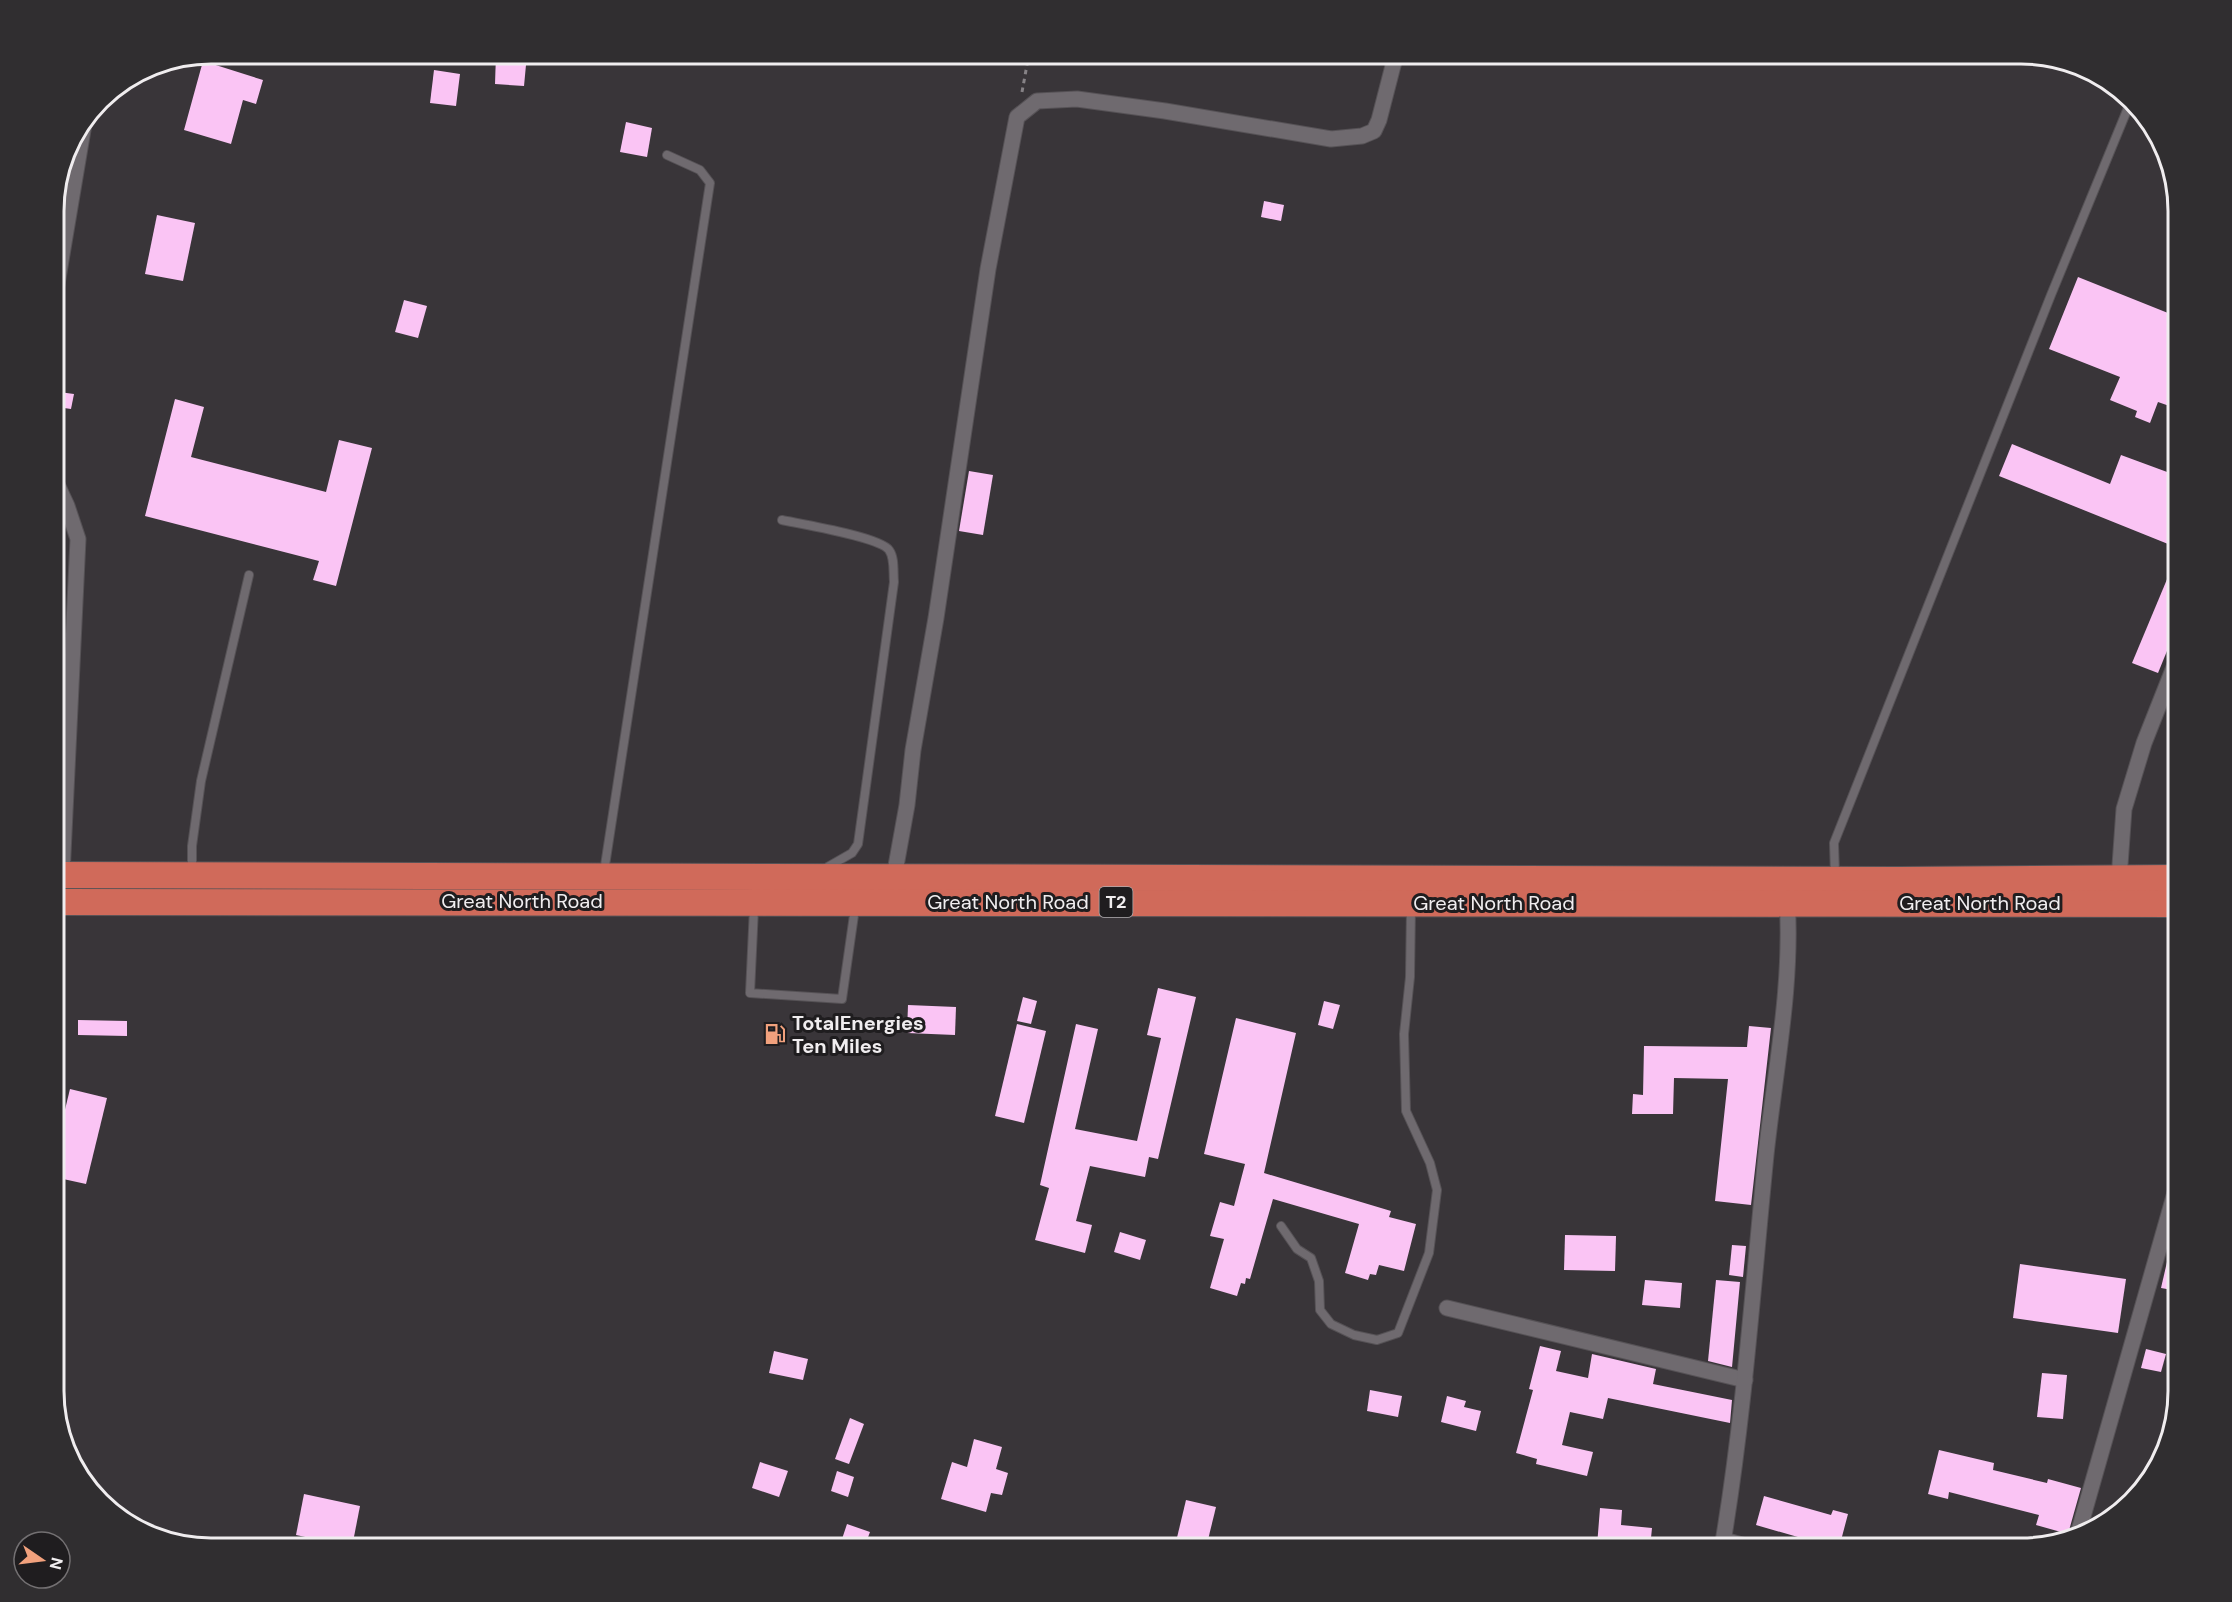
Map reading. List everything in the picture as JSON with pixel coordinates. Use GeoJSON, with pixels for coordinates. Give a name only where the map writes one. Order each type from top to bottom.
{"type":"FeatureCollection","features":[{"type":"Feature","properties":{"kind":"highway","name":"Great North Road"},"geometry":{"type":"LineString","coordinates":[[65,875],[603,876],[756,889],[810,877],[855,889],[894,877],[1836,891],[2168,904]]}},
{"type":"Feature","properties":{"kind":"highway","name":"Great North Road"},"geometry":{"type":"LineString","coordinates":[[1836,891],[2168,878]]}},
{"type":"Feature","properties":{"kind":"highway","name":"Great North Road"},"geometry":{"type":"LineString","coordinates":[[65,902],[855,889],[1411,903],[1787,891]]}},
{"type":"Feature","properties":{"kind":"street"},"geometry":{"type":"LineString","coordinates":[[894,877],[936,618],[988,269],[1017,117],[1037,101],[1077,99],[1165,111],[1331,139],[1362,136],[1374,131],[1379,120],[1393,64]]}},
{"type":"Feature","properties":{"kind":"street"},"geometry":{"type":"LineString","coordinates":[[65,237],[80,147]]}},
{"type":"Feature","properties":{"kind":"street"},"geometry":{"type":"LineString","coordinates":[[65,502],[78,539],[65,757]]}},
{"type":"Feature","properties":{"kind":"street"},"geometry":{"type":"LineString","coordinates":[[2119,879],[2124,809],[2144,743],[2168,682]]}},
{"type":"Feature","properties":{"kind":"street"},"geometry":{"type":"LineString","coordinates":[[1724,1538],[1745,1380],[1766,1153],[1786,995],[1787,891]]}},
{"type":"Feature","properties":{"kind":"street"},"geometry":{"type":"LineString","coordinates":[[2081,1524],[2168,1217]]}},
{"type":"Feature","properties":{"kind":"street"},"geometry":{"type":"LineString","coordinates":[[1447,1308],[1745,1380]]}},
{"type":"Feature","properties":{"kind":"lane"},"geometry":{"type":"LineString","coordinates":[[1836,891],[1834,843],[2050,295],[2127,111]]}},
{"type":"Feature","properties":{"kind":"lane"},"geometry":{"type":"LineString","coordinates":[[603,876],[710,183],[700,170],[667,155]]}},
{"type":"Feature","properties":{"kind":"lane"},"geometry":{"type":"LineString","coordinates":[[782,520],[871,540],[888,548],[893,557],[894,582],[858,844],[852,853],[810,877]]}},
{"type":"Feature","properties":{"kind":"lane"},"geometry":{"type":"LineString","coordinates":[[192,875],[192,846],[201,781],[249,575]]}},
{"type":"Feature","properties":{"kind":"lane"},"geometry":{"type":"LineString","coordinates":[[756,889],[750,993],[842,999],[855,889]]}},
{"type":"Feature","properties":{"kind":"lane"},"geometry":{"type":"LineString","coordinates":[[1281,1226],[1297,1249],[1311,1258],[1318,1281],[1320,1310],[1331,1324],[1353,1335],[1377,1340],[1398,1333],[1429,1253],[1437,1190],[1430,1163],[1406,1112],[1404,1034],[1410,977],[1411,903]]}},
{"type":"Feature","properties":{"kind":"path"},"geometry":{"type":"LineString","coordinates":[[1017,117],[1027,64]]}},
{"type":"Feature","properties":{"kind":"building"},"geometry":{"type":"Polygon","coordinates":[[[212,64],[263,80],[256,104],[243,100],[231,144],[184,130],[202,65],[212,64]]]}},
{"type":"Feature","properties":{"kind":"building"},"geometry":{"type":"Polygon","coordinates":[[[496,64],[526,64],[524,86],[495,84],[496,64]]]}},
{"type":"Feature","properties":{"kind":"building"},"geometry":{"type":"Polygon","coordinates":[[[434,70],[460,74],[456,106],[430,103],[434,70]]]}},
{"type":"Feature","properties":{"kind":"building"},"geometry":{"type":"Polygon","coordinates":[[[626,122],[652,128],[647,157],[620,152],[626,122]]]}},
{"type":"Feature","properties":{"kind":"building"},"geometry":{"type":"Polygon","coordinates":[[[1264,201],[1284,205],[1281,221],[1261,217],[1264,201]]]}},
{"type":"Feature","properties":{"kind":"building"},"geometry":{"type":"Polygon","coordinates":[[[157,215],[195,223],[183,281],[145,274],[157,215]]]}},
{"type":"Feature","properties":{"kind":"building"},"geometry":{"type":"Polygon","coordinates":[[[2078,277],[2168,313],[2168,406],[2158,402],[2150,423],[2135,417],[2137,411],[2110,400],[2120,377],[2049,349],[2078,277]]]}},
{"type":"Feature","properties":{"kind":"building"},"geometry":{"type":"Polygon","coordinates":[[[404,300],[427,306],[418,338],[395,332],[404,300]]]}},
{"type":"Feature","properties":{"kind":"building"},"geometry":{"type":"Polygon","coordinates":[[[65,393],[74,394],[71,409],[65,408],[65,393]]]}},
{"type":"Feature","properties":{"kind":"building"},"geometry":{"type":"Polygon","coordinates":[[[175,399],[204,407],[191,457],[326,492],[339,440],[372,448],[336,586],[313,580],[319,561],[145,516],[175,399]]]}},
{"type":"Feature","properties":{"kind":"building"},"geometry":{"type":"Polygon","coordinates":[[[2012,444],[2110,484],[2121,455],[2168,472],[2168,544],[1999,476],[2012,444]]]}},
{"type":"Feature","properties":{"kind":"building"},"geometry":{"type":"Polygon","coordinates":[[[969,471],[993,475],[983,535],[959,531],[969,471]]]}},
{"type":"Feature","properties":{"kind":"building"},"geometry":{"type":"Polygon","coordinates":[[[2168,577],[2168,648],[2158,673],[2132,663],[2168,577]]]}},
{"type":"Feature","properties":{"kind":"building"},"geometry":{"type":"Polygon","coordinates":[[[1158,988],[1196,997],[1158,1159],[1149,1157],[1145,1177],[1090,1166],[1076,1221],[1092,1225],[1085,1253],[1035,1240],[1049,1188],[1040,1185],[1076,1024],[1098,1029],[1075,1129],[1137,1141],[1161,1038],[1147,1035],[1158,988]]]}},
{"type":"Feature","properties":{"kind":"building"},"geometry":{"type":"Polygon","coordinates":[[[1023,997],[1037,1001],[1031,1024],[1017,1021],[1023,997]]]}},
{"type":"Feature","properties":{"kind":"building"},"geometry":{"type":"Polygon","coordinates":[[[1324,1001],[1340,1005],[1333,1029],[1318,1025],[1324,1001]]]}},
{"type":"Feature","properties":{"kind":"building"},"geometry":{"type":"Polygon","coordinates":[[[908,1005],[956,1007],[955,1035],[907,1033],[908,1005]]]}},
{"type":"Feature","properties":{"kind":"building"},"geometry":{"type":"Polygon","coordinates":[[[1236,1018],[1296,1033],[1264,1173],[1391,1211],[1389,1217],[1416,1224],[1404,1271],[1379,1265],[1376,1275],[1370,1274],[1368,1280],[1345,1273],[1359,1224],[1273,1199],[1250,1279],[1246,1278],[1245,1284],[1241,1283],[1237,1296],[1210,1288],[1224,1239],[1210,1236],[1220,1202],[1234,1206],[1245,1164],[1204,1154],[1236,1018]]]}},
{"type":"Feature","properties":{"kind":"building"},"geometry":{"type":"Polygon","coordinates":[[[78,1020],[127,1021],[127,1036],[78,1035],[78,1020]]]}},
{"type":"Feature","properties":{"kind":"building"},"geometry":{"type":"Polygon","coordinates":[[[1017,1024],[1046,1031],[1024,1123],[995,1116],[1017,1024]]]}},
{"type":"Feature","properties":{"kind":"building"},"geometry":{"type":"Polygon","coordinates":[[[1749,1026],[1771,1028],[1751,1205],[1715,1201],[1728,1079],[1674,1078],[1673,1114],[1632,1114],[1633,1094],[1643,1095],[1644,1046],[1747,1047],[1749,1026]]]}},
{"type":"Feature","properties":{"kind":"building"},"geometry":{"type":"Polygon","coordinates":[[[70,1089],[107,1098],[86,1184],[65,1179],[65,1110],[70,1089]]]}},
{"type":"Feature","properties":{"kind":"building"},"geometry":{"type":"Polygon","coordinates":[[[1120,1232],[1146,1240],[1140,1260],[1114,1252],[1120,1232]]]}},
{"type":"Feature","properties":{"kind":"building"},"geometry":{"type":"Polygon","coordinates":[[[1565,1235],[1616,1236],[1615,1271],[1564,1270],[1565,1235]]]}},
{"type":"Feature","properties":{"kind":"building"},"geometry":{"type":"Polygon","coordinates":[[[1732,1245],[1746,1246],[1743,1277],[1729,1275],[1732,1245]]]}},
{"type":"Feature","properties":{"kind":"building"},"geometry":{"type":"Polygon","coordinates":[[[2168,1258],[2168,1289],[2161,1288],[2168,1258]]]}},
{"type":"Feature","properties":{"kind":"building"},"geometry":{"type":"Polygon","coordinates":[[[2020,1264],[2126,1279],[2118,1333],[2013,1318],[2020,1264]]]}},
{"type":"Feature","properties":{"kind":"building"},"geometry":{"type":"Polygon","coordinates":[[[1645,1280],[1682,1283],[1680,1308],[1642,1305],[1645,1280]]]}},
{"type":"Feature","properties":{"kind":"building"},"geometry":{"type":"Polygon","coordinates":[[[1716,1280],[1740,1282],[1732,1367],[1708,1361],[1716,1280]]]}},
{"type":"Feature","properties":{"kind":"building"},"geometry":{"type":"Polygon","coordinates":[[[1540,1346],[1561,1351],[1556,1371],[1588,1378],[1592,1354],[1656,1369],[1653,1384],[1732,1400],[1730,1423],[1608,1398],[1603,1419],[1570,1412],[1562,1445],[1593,1452],[1587,1476],[1536,1464],[1537,1459],[1516,1453],[1533,1390],[1529,1389],[1540,1346]]]}},
{"type":"Feature","properties":{"kind":"building"},"geometry":{"type":"Polygon","coordinates":[[[2146,1349],[2166,1354],[2161,1372],[2141,1368],[2146,1349]]]}},
{"type":"Feature","properties":{"kind":"building"},"geometry":{"type":"Polygon","coordinates":[[[774,1351],[808,1359],[803,1380],[769,1373],[774,1351]]]}},
{"type":"Feature","properties":{"kind":"building"},"geometry":{"type":"Polygon","coordinates":[[[2042,1373],[2067,1375],[2063,1419],[2037,1417],[2042,1373]]]}},
{"type":"Feature","properties":{"kind":"building"},"geometry":{"type":"Polygon","coordinates":[[[1370,1390],[1402,1396],[1398,1417],[1367,1411],[1370,1390]]]}},
{"type":"Feature","properties":{"kind":"building"},"geometry":{"type":"Polygon","coordinates":[[[1447,1396],[1466,1401],[1464,1407],[1481,1411],[1476,1431],[1441,1422],[1447,1396]]]}},
{"type":"Feature","properties":{"kind":"building"},"geometry":{"type":"Polygon","coordinates":[[[850,1418],[864,1424],[849,1464],[835,1459],[850,1418]]]}},
{"type":"Feature","properties":{"kind":"building"},"geometry":{"type":"Polygon","coordinates":[[[974,1439],[1002,1447],[996,1469],[1008,1473],[1002,1495],[991,1493],[986,1512],[941,1499],[952,1462],[967,1467],[974,1439]]]}},
{"type":"Feature","properties":{"kind":"building"},"geometry":{"type":"Polygon","coordinates":[[[1939,1450],[1994,1463],[1993,1470],[2047,1483],[2048,1479],[2081,1488],[2069,1529],[2061,1532],[2036,1525],[2039,1515],[1949,1492],[1948,1499],[1928,1494],[1939,1450]]]}},
{"type":"Feature","properties":{"kind":"building"},"geometry":{"type":"Polygon","coordinates":[[[760,1462],[788,1471],[779,1497],[752,1488],[760,1462]]]}},
{"type":"Feature","properties":{"kind":"building"},"geometry":{"type":"Polygon","coordinates":[[[837,1471],[854,1477],[848,1497],[831,1491],[837,1471]]]}},
{"type":"Feature","properties":{"kind":"building"},"geometry":{"type":"Polygon","coordinates":[[[304,1494],[360,1506],[354,1538],[310,1538],[296,1535],[304,1494]]]}},
{"type":"Feature","properties":{"kind":"building"},"geometry":{"type":"Polygon","coordinates":[[[1764,1496],[1831,1515],[1833,1510],[1848,1514],[1842,1538],[1801,1538],[1756,1525],[1764,1496]]]}},
{"type":"Feature","properties":{"kind":"building"},"geometry":{"type":"Polygon","coordinates":[[[1186,1500],[1216,1507],[1208,1538],[1177,1538],[1186,1500]]]}},
{"type":"Feature","properties":{"kind":"building"},"geometry":{"type":"Polygon","coordinates":[[[1600,1508],[1622,1510],[1621,1525],[1652,1528],[1651,1538],[1598,1538],[1600,1508]]]}},
{"type":"Feature","properties":{"kind":"building"},"geometry":{"type":"Polygon","coordinates":[[[847,1524],[870,1532],[868,1538],[842,1538],[847,1524]]]}},
{"type":"Feature","properties":{"kind":"place","name":"TotalEnergies Ten Miles"},"geometry":{"type":"Point","coordinates":[775,1034]}}]}
